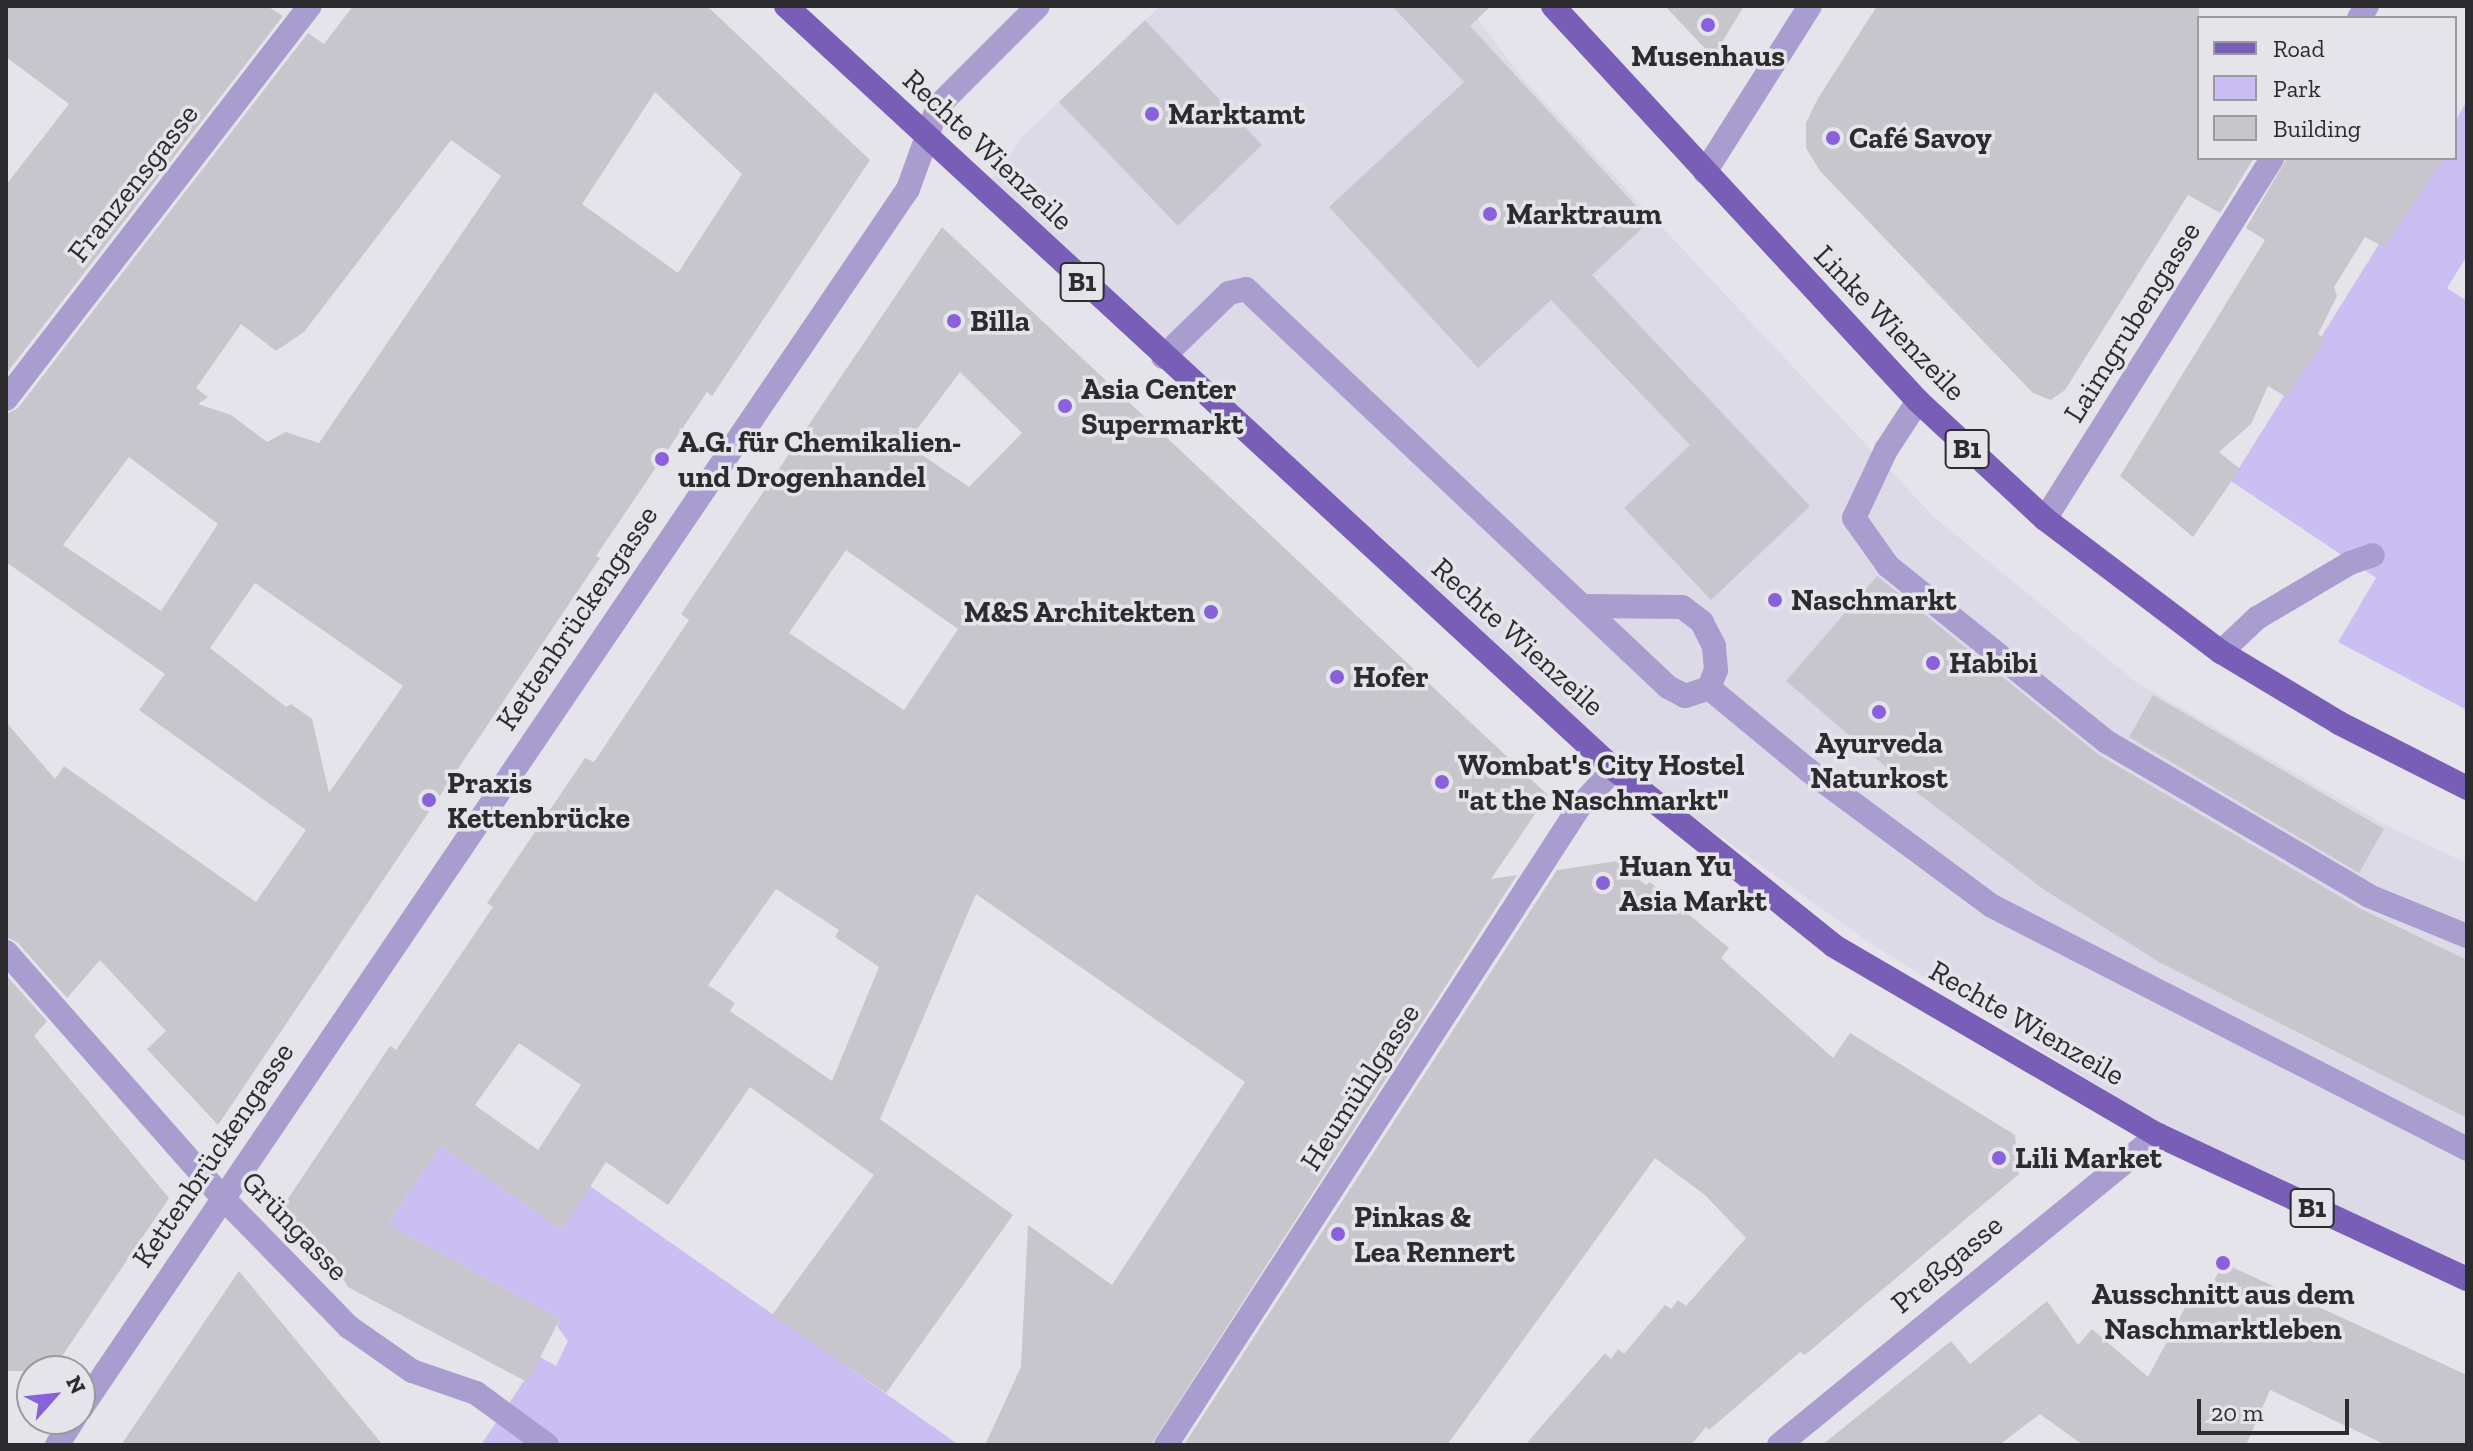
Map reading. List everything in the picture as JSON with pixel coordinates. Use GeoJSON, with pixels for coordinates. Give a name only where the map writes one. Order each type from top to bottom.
{"type":"FeatureCollection","features":[{"type":"Feature","properties":{"kind":"main road","name":"Rechte Wienzeile"},"geometry":{"type":"LineString","coordinates":[[786,6],[1163,357],[1614,769],[1834,946],[2158,1135],[2467,1279]]}},
{"type":"Feature","properties":{"kind":"main road","name":"Linke Wienzeile"},"geometry":{"type":"LineString","coordinates":[[1553,6],[1918,401],[2045,519],[2221,652],[2339,723],[2467,788]]}},
{"type":"Feature","properties":{"kind":"street","name":"Franzensgasse"},"geometry":{"type":"LineString","coordinates":[[6,399],[310,6]]}},
{"type":"Feature","properties":{"kind":"street","name":"Kettenbrückengasse"},"geometry":{"type":"LineString","coordinates":[[96,1386],[908,189],[943,99],[1038,6]]}},
{"type":"Feature","properties":{"kind":"street"},"geometry":{"type":"LineString","coordinates":[[1705,172],[1810,6]]}},
{"type":"Feature","properties":{"kind":"street","name":"Laimgrubengasse"},"geometry":{"type":"LineString","coordinates":[[2045,519],[2271,160]]}},
{"type":"Feature","properties":{"kind":"street"},"geometry":{"type":"LineString","coordinates":[[1163,357],[1229,293],[1246,289],[1583,606],[1594,623],[1668,687],[1685,696],[1709,688]]}},
{"type":"Feature","properties":{"kind":"street"},"geometry":{"type":"LineString","coordinates":[[1918,401],[1886,450],[1854,518],[1888,566],[2107,742],[2369,896],[2467,936]]}},
{"type":"Feature","properties":{"kind":"street"},"geometry":{"type":"LineString","coordinates":[[2221,652],[2257,618],[2350,563],[2373,555]]}},
{"type":"Feature","properties":{"kind":"street"},"geometry":{"type":"LineString","coordinates":[[1583,606],[1682,607],[1702,622],[1714,646],[1716,670],[1709,688]]}},
{"type":"Feature","properties":{"kind":"street"},"geometry":{"type":"LineString","coordinates":[[1709,688],[1808,770],[1992,906],[2467,1149]]}},
{"type":"Feature","properties":{"kind":"street","name":"Heumühlgasse"},"geometry":{"type":"LineString","coordinates":[[1166,1445],[1580,806],[1614,769]]}},
{"type":"Feature","properties":{"kind":"street","name":"Grüngasse"},"geometry":{"type":"LineString","coordinates":[[6,952],[222,1197],[349,1327],[412,1371],[476,1393],[547,1445]]}},
{"type":"Feature","properties":{"kind":"street","name":"Preßgasse"},"geometry":{"type":"LineString","coordinates":[[1779,1445],[2158,1135]]}},
{"type":"Feature","properties":{"kind":"shaded area","name":"Naschmarkt"},"geometry":{"type":"Polygon","coordinates":[[[1160,6],[1468,6],[1523,79],[1934,517],[2137,683],[2389,827],[2467,863],[2467,1267],[2217,1160],[1870,943],[1616,762],[984,190],[1022,137],[1160,6]]]}},
{"type":"Feature","properties":{"kind":"green space"},"geometry":{"type":"Polygon","coordinates":[[[2467,101],[2467,256],[2447,288],[2467,301],[2467,710],[2338,642],[2376,578],[2231,481],[2432,160],[2457,160],[2457,118],[2467,101]]]}},
{"type":"Feature","properties":{"kind":"green space"},"geometry":{"type":"Polygon","coordinates":[[[441,1145],[562,1230],[590,1186],[959,1445],[481,1445],[540,1357],[556,1366],[568,1341],[557,1326],[560,1319],[387,1224],[441,1145]]]}},
{"type":"Feature","properties":{"kind":"building"},"geometry":{"type":"Polygon","coordinates":[[[6,6],[267,6],[283,16],[6,374],[6,185],[69,104],[6,57],[6,6]]]}},
{"type":"Feature","properties":{"kind":"building"},"geometry":{"type":"Polygon","coordinates":[[[353,6],[707,6],[870,160],[712,396],[707,392],[596,556],[600,558],[218,1125],[147,1049],[166,1031],[100,960],[67,998],[17,942],[6,937],[6,722],[55,779],[64,766],[256,902],[306,830],[139,710],[165,674],[6,562],[6,414],[18,408],[308,33],[324,44],[353,6]],[[655,92],[582,204],[678,273],[742,174],[655,92]],[[451,140],[304,332],[276,351],[241,324],[196,388],[208,397],[198,404],[231,415],[267,442],[286,432],[319,443],[501,176],[451,140]],[[129,457],[63,545],[161,611],[218,524],[129,457]],[[255,583],[210,648],[286,707],[291,704],[312,719],[329,793],[403,686],[255,583]]]}},
{"type":"Feature","properties":{"kind":"building","name":"Marktraum"},"geometry":{"type":"Polygon","coordinates":[[[1392,6],[1491,6],[1470,26],[1650,221],[1592,275],[1810,506],[1711,600],[1624,508],[1690,445],[1551,300],[1478,368],[1329,207],[1464,82],[1392,6]]]}},
{"type":"Feature","properties":{"kind":"building","name":"Musenhaus"},"geometry":{"type":"Polygon","coordinates":[[[1665,6],[1744,6],[1713,57],[1665,6]]]}},
{"type":"Feature","properties":{"kind":"building"},"geometry":{"type":"Polygon","coordinates":[[[1877,6],[2199,6],[2197,160],[2253,160],[2220,213],[2188,195],[2065,390],[2051,400],[2033,393],[1820,171],[1806,148],[1806,123],[1817,100],[1877,6]]]}},
{"type":"Feature","properties":{"kind":"building","name":"Marktamt"},"geometry":{"type":"Polygon","coordinates":[[[1145,20],[1262,145],[1178,226],[1059,102],[1145,20]]]}},
{"type":"Feature","properties":{"kind":"building"},"geometry":{"type":"Polygon","coordinates":[[[2286,160],[2443,160],[2384,247],[2365,237],[2334,287],[2337,296],[2318,334],[2325,339],[2286,397],[2268,386],[2251,424],[2219,452],[2240,469],[2193,537],[2120,476],[2265,240],[2246,228],[2286,160]]]}},
{"type":"Feature","properties":{"kind":"building"},"geometry":{"type":"Polygon","coordinates":[[[942,227],[1548,795],[1491,879],[1517,875],[1151,1445],[985,1445],[1021,1367],[1028,1225],[1112,1285],[1245,1082],[976,894],[880,1119],[1013,1215],[886,1393],[772,1315],[874,1175],[750,1087],[668,1205],[606,1162],[562,1230],[441,1145],[387,1224],[560,1319],[527,1382],[348,1287],[331,1260],[273,1221],[390,1046],[396,1050],[493,907],[487,903],[585,758],[594,762],[689,620],[681,614],[942,227]],[[960,372],[906,444],[969,487],[1022,433],[960,372]],[[846,550],[789,633],[904,710],[958,629],[846,550]],[[776,889],[708,985],[735,1003],[730,1011],[832,1081],[879,967],[835,937],[839,930],[776,889]],[[519,1043],[475,1105],[538,1150],[581,1085],[519,1043]]]}},
{"type":"Feature","properties":{"kind":"building"},"geometry":{"type":"Polygon","coordinates":[[[1877,576],[2099,755],[2361,909],[2467,960],[2467,1118],[2159,962],[2043,889],[1907,785],[1786,681],[1877,576]]]}},
{"type":"Feature","properties":{"kind":"building"},"geometry":{"type":"Polygon","coordinates":[[[2153,695],[2384,829],[2359,873],[2129,737],[2153,695]]]}},
{"type":"Feature","properties":{"kind":"building"},"geometry":{"type":"Polygon","coordinates":[[[1617,861],[1646,885],[1650,882],[1729,948],[1721,958],[1833,1058],[1850,1033],[2015,1135],[2019,1174],[1805,1355],[1800,1352],[1709,1430],[1706,1427],[1691,1445],[1525,1445],[1605,1353],[1611,1359],[1618,1349],[1624,1354],[1665,1305],[1671,1309],[1678,1300],[1686,1306],[1746,1238],[1705,1195],[1655,1158],[1447,1445],[1184,1445],[1557,870],[1617,861]]]}},
{"type":"Feature","properties":{"kind":"building"},"geometry":{"type":"Polygon","coordinates":[[[6,975],[47,1021],[34,1036],[169,1198],[63,1355],[16,1355],[16,1371],[6,1371],[6,975]]]}},
{"type":"Feature","properties":{"kind":"building"},"geometry":{"type":"Polygon","coordinates":[[[2223,1263],[2467,1375],[2467,1445],[2386,1445],[2270,1390],[2246,1445],[2083,1445],[2040,1414],[1999,1445],[1822,1445],[1951,1341],[1970,1364],[2047,1301],[2078,1345],[2092,1329],[2148,1377],[2188,1302],[2200,1308],[2223,1263]]]}},
{"type":"Feature","properties":{"kind":"building"},"geometry":{"type":"Polygon","coordinates":[[[239,1271],[343,1397],[383,1445],[121,1445],[239,1271]]]}},
{"type":"Feature","properties":{"kind":"place","name":"Musenhaus"},"geometry":{"type":"Point","coordinates":[1708,25]}},
{"type":"Feature","properties":{"kind":"place","name":"Marktamt"},"geometry":{"type":"Point","coordinates":[1152,114]}},
{"type":"Feature","properties":{"kind":"place","name":"Café Savoy"},"geometry":{"type":"Point","coordinates":[1833,138]}},
{"type":"Feature","properties":{"kind":"place","name":"Marktraum"},"geometry":{"type":"Point","coordinates":[1490,214]}},
{"type":"Feature","properties":{"kind":"place","name":"Billa"},"geometry":{"type":"Point","coordinates":[954,321]}},
{"type":"Feature","properties":{"kind":"place","name":"Asia Center Supermarkt"},"geometry":{"type":"Point","coordinates":[1065,406]}},
{"type":"Feature","properties":{"kind":"place","name":"A.G. für Chemikalien- und Drogenhandel"},"geometry":{"type":"Point","coordinates":[662,459]}},
{"type":"Feature","properties":{"kind":"place","name":"Naschmarkt"},"geometry":{"type":"Point","coordinates":[1775,600]}},
{"type":"Feature","properties":{"kind":"place","name":"M&S Architekten"},"geometry":{"type":"Point","coordinates":[1211,612]}},
{"type":"Feature","properties":{"kind":"place","name":"Habibi"},"geometry":{"type":"Point","coordinates":[1933,663]}},
{"type":"Feature","properties":{"kind":"place","name":"Hofer"},"geometry":{"type":"Point","coordinates":[1337,677]}},
{"type":"Feature","properties":{"kind":"place","name":"Ayurveda Naturkost"},"geometry":{"type":"Point","coordinates":[1879,712]}},
{"type":"Feature","properties":{"kind":"place","name":"Wombat's City Hostel \"at the Naschmarkt\""},"geometry":{"type":"Point","coordinates":[1442,782]}},
{"type":"Feature","properties":{"kind":"place","name":"Praxis Kettenbrücke"},"geometry":{"type":"Point","coordinates":[429,800]}},
{"type":"Feature","properties":{"kind":"place","name":"Huan Yu Asia Markt"},"geometry":{"type":"Point","coordinates":[1603,883]}},
{"type":"Feature","properties":{"kind":"place","name":"Lili Market"},"geometry":{"type":"Point","coordinates":[1999,1158]}},
{"type":"Feature","properties":{"kind":"place","name":"Pinkas & Lea Rennert"},"geometry":{"type":"Point","coordinates":[1338,1234]}},
{"type":"Feature","properties":{"kind":"place","name":"Ausschnitt aus dem Naschmarktleben"},"geometry":{"type":"Point","coordinates":[2223,1263]}}]}
